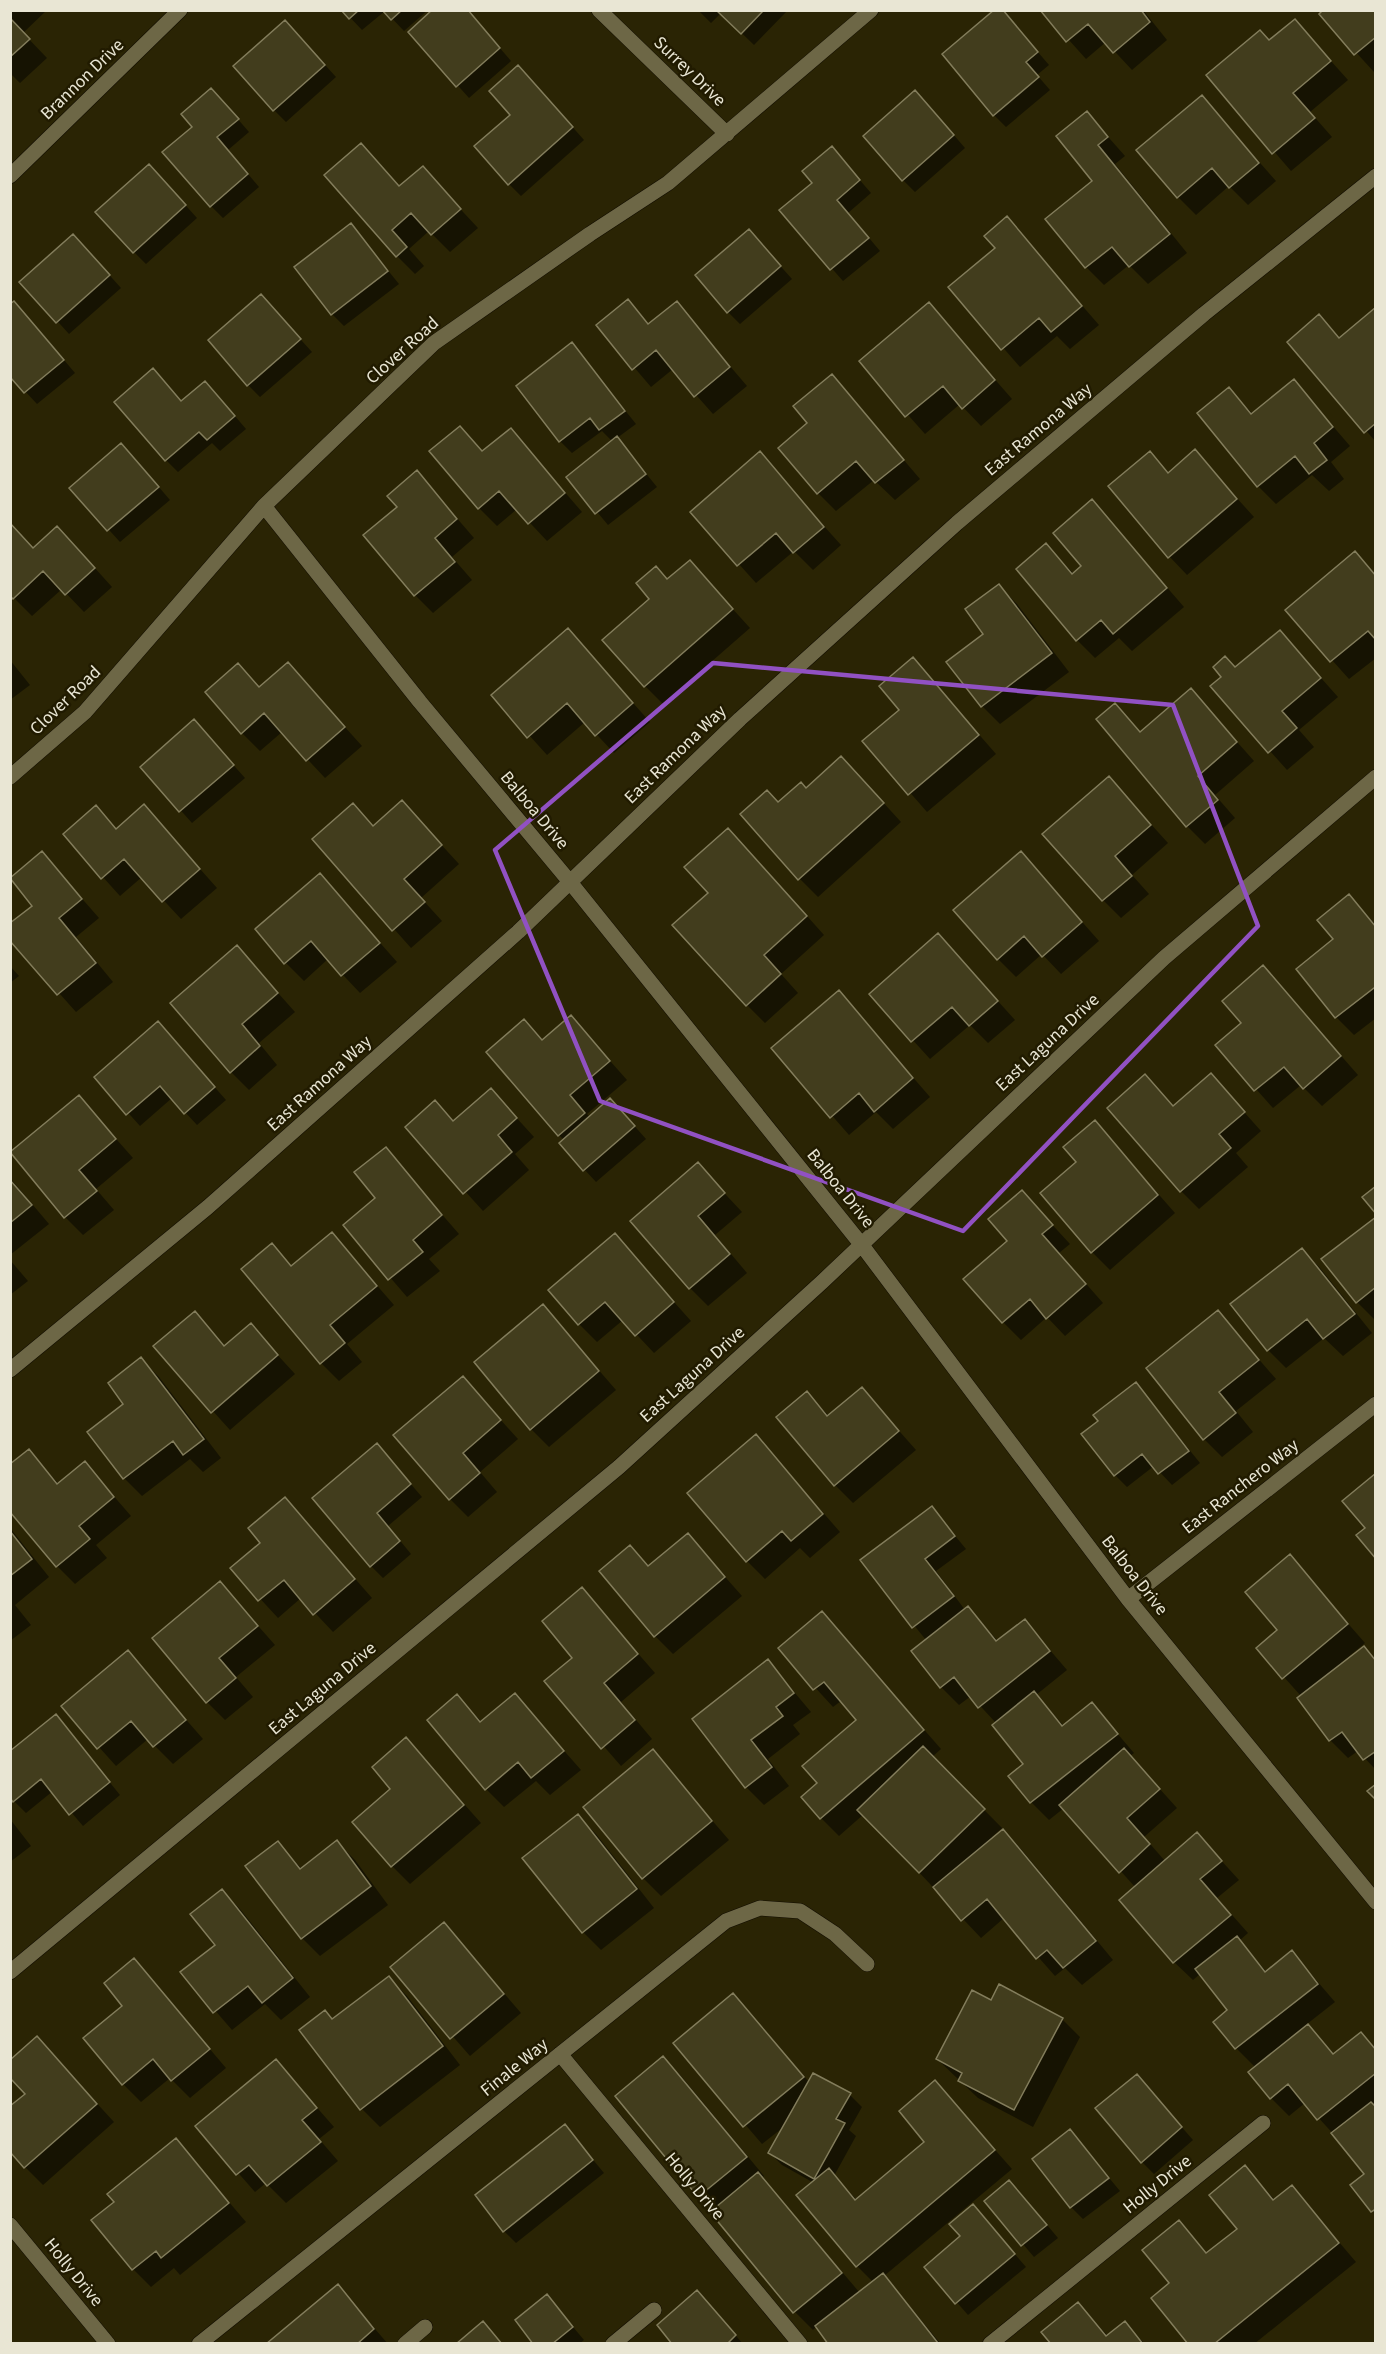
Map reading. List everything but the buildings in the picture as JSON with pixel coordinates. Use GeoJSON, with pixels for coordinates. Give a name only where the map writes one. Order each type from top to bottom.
{"type":"FeatureCollection","features":[{"type":"Feature","properties":{"kind":"street","name":"Brannon Drive"},"geometry":{"type":"LineString","coordinates":[[10,176],[180,10]]}},
{"type":"Feature","properties":{"kind":"street","name":"Surrey Drive"},"geometry":{"type":"LineString","coordinates":[[599,10],[727,134]]}},
{"type":"Feature","properties":{"kind":"street","name":"Clover Road"},"geometry":{"type":"LineString","coordinates":[[10,777],[85,712],[264,506],[434,343],[668,183],[871,10]]}},
{"type":"Feature","properties":{"kind":"street","name":"East Ramona Way"},"geometry":{"type":"LineString","coordinates":[[10,1370],[208,1207],[518,932],[740,719],[957,523],[1204,314],[1376,176]]}},
{"type":"Feature","properties":{"kind":"street","name":"Balboa Drive"},"geometry":{"type":"LineString","coordinates":[[264,506],[420,702],[570,882],[861,1244],[1128,1599],[1376,1902]]}},
{"type":"Feature","properties":{"kind":"street","name":"East Laguna Drive"},"geometry":{"type":"LineString","coordinates":[[10,1972],[619,1467],[861,1244],[1164,958],[1376,777]]}},
{"type":"Feature","properties":{"kind":"street","name":"East Ranchero Way"},"geometry":{"type":"LineString","coordinates":[[1128,1599],[1376,1404]]}},
{"type":"Feature","properties":{"kind":"street","name":"Finale Way"},"geometry":{"type":"LineString","coordinates":[[199,2343],[726,1921],[760,1908],[800,1911],[835,1934],[867,1964]]}},
{"type":"Feature","properties":{"kind":"street","name":"Holly Drive"},"geometry":{"type":"LineString","coordinates":[[560,2054],[800,2343]]}},
{"type":"Feature","properties":{"kind":"street","name":"Holly Drive"},"geometry":{"type":"LineString","coordinates":[[990,2343],[1263,2123]]}},
{"type":"Feature","properties":{"kind":"street","name":"Holly Drive"},"geometry":{"type":"LineString","coordinates":[[10,2225],[108,2343]]}},
{"type":"Feature","properties":{"kind":"street"},"geometry":{"type":"LineString","coordinates":[[613,2343],[654,2310]]}},
{"type":"Feature","properties":{"kind":"street"},"geometry":{"type":"LineString","coordinates":[[405,2343],[425,2327]]}},
{"type":"Feature","properties":{"kind":"highlighted area"},"geometry":{"type":"Polygon","coordinates":[[[713,663],[1173,705],[1258,926],[963,1231],[600,1101],[495,850],[713,663]]]}}]}
